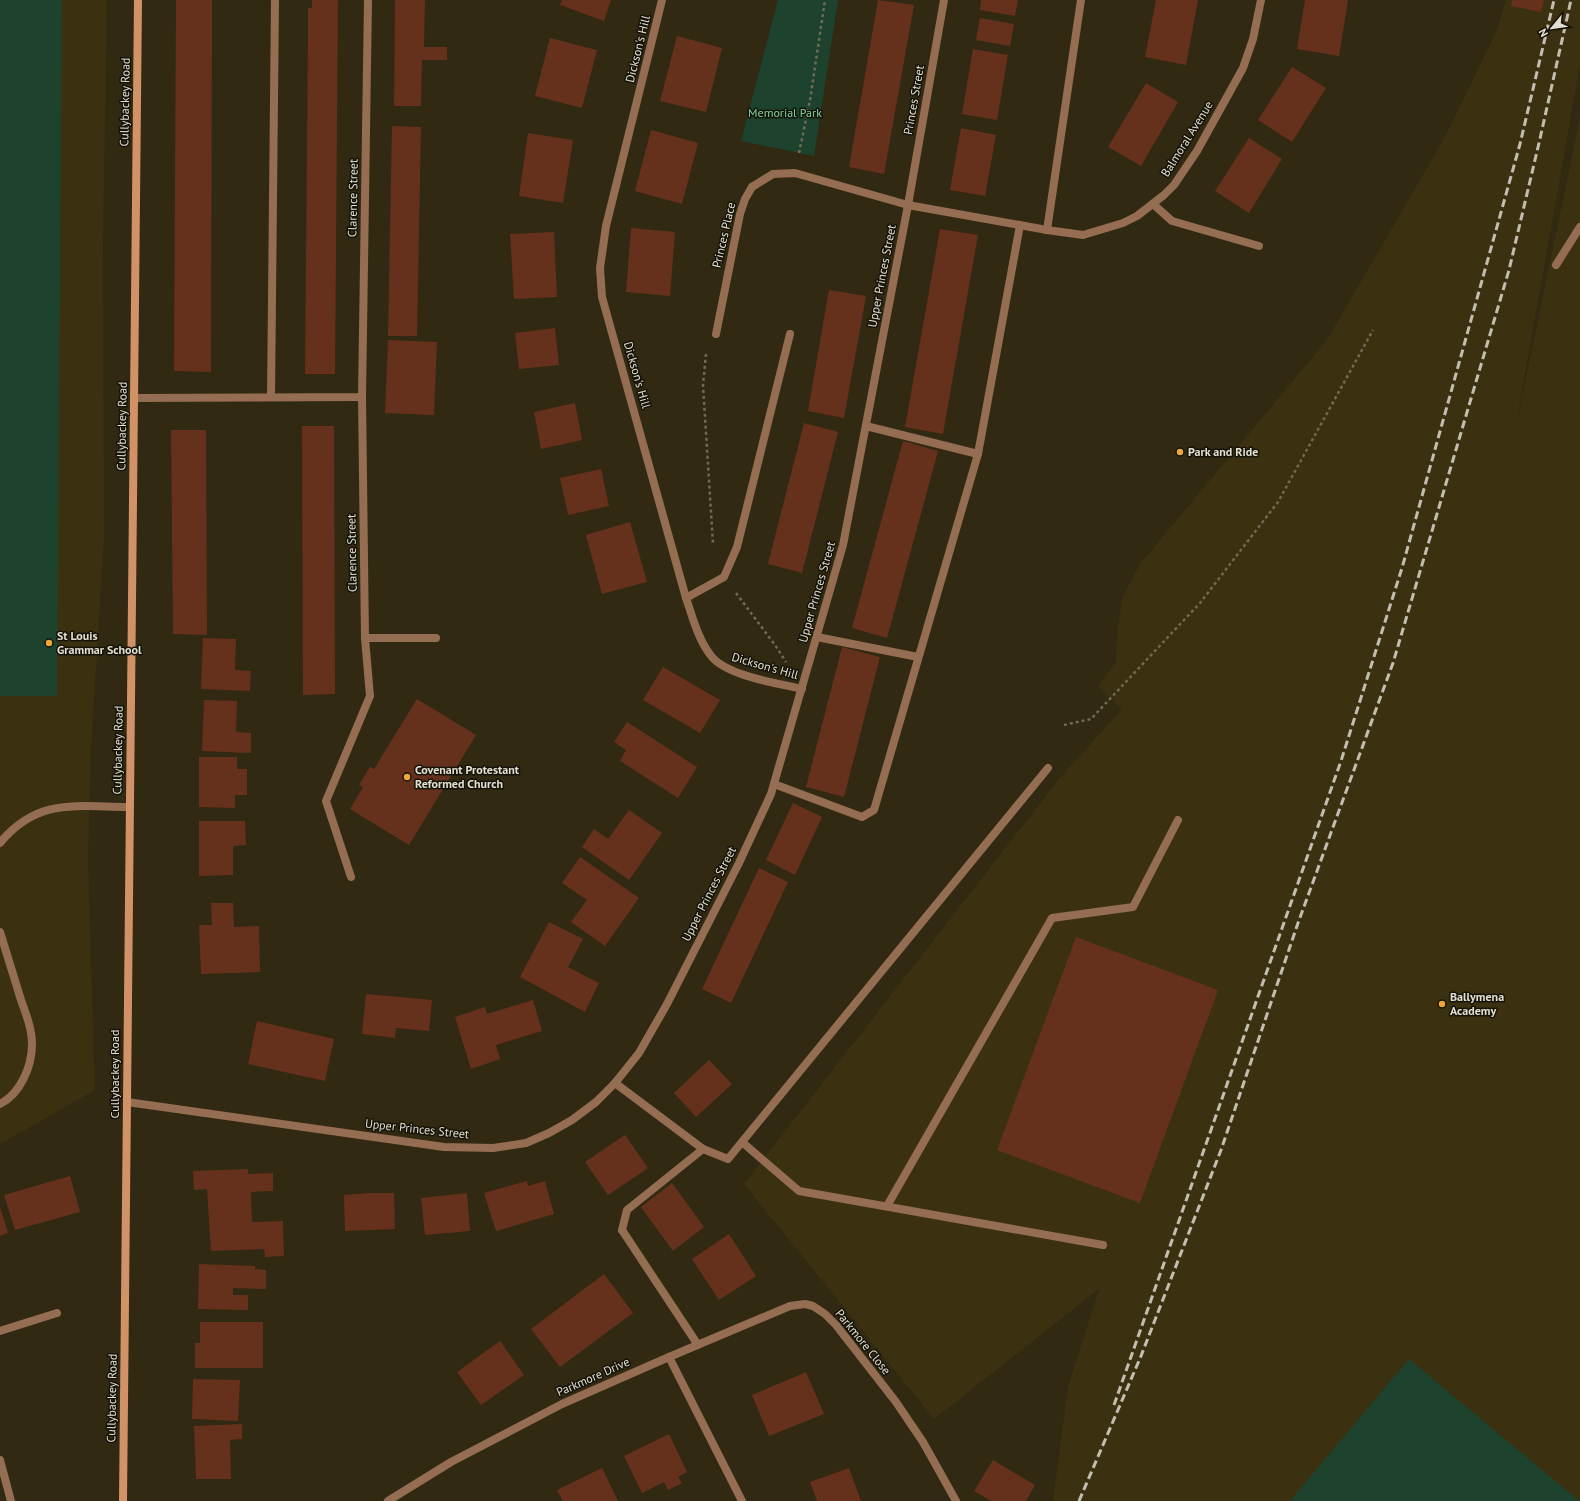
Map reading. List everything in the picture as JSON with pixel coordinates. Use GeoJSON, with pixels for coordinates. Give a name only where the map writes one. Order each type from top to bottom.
{"type":"FeatureCollection","features":[{"type":"Feature","properties":{"kind":"main road","name":"Cullybackey Road"},"geometry":{"type":"LineString","coordinates":[[123,1501],[138,0]]}},
{"type":"Feature","properties":{"kind":"street"},"geometry":{"type":"LineString","coordinates":[[271,397],[275,0]]}},
{"type":"Feature","properties":{"kind":"street","name":"Clarence Street"},"geometry":{"type":"LineString","coordinates":[[351,877],[326,801],[370,696],[365,638],[362,397],[368,0]]}},
{"type":"Feature","properties":{"kind":"street","name":"Dickson's Hill"},"geometry":{"type":"LineString","coordinates":[[662,0],[606,226],[602,246],[600,275],[602,297],[686,598],[701,640],[713,658],[732,672],[802,689]]}},
{"type":"Feature","properties":{"kind":"street","name":"Princes Street"},"geometry":{"type":"LineString","coordinates":[[908,205],[944,0]]}},
{"type":"Feature","properties":{"kind":"street"},"geometry":{"type":"LineString","coordinates":[[1047,230],[1082,0]]}},
{"type":"Feature","properties":{"kind":"street","name":"Balmoral Avenue"},"geometry":{"type":"LineString","coordinates":[[908,205],[1047,230],[1083,234],[1130,220],[1154,204],[1174,185],[1197,150],[1244,68],[1253,39],[1261,0]]}},
{"type":"Feature","properties":{"kind":"street","name":"Princes Place"},"geometry":{"type":"LineString","coordinates":[[716,334],[740,214],[745,199],[752,187],[773,174],[795,173],[908,205]]}},
{"type":"Feature","properties":{"kind":"street"},"geometry":{"type":"LineString","coordinates":[[1154,204],[1172,221],[1259,246]]}},
{"type":"Feature","properties":{"kind":"street","name":"Upper Princes Street"},"geometry":{"type":"LineString","coordinates":[[127,1102],[444,1147],[493,1148],[526,1143],[549,1133],[572,1120],[596,1102],[615,1084],[639,1053],[667,1004],[739,863],[771,794],[843,545],[908,205]]}},
{"type":"Feature","properties":{"kind":"street"},"geometry":{"type":"LineString","coordinates":[[774,784],[862,817],[874,810],[978,454],[1020,225]]}},
{"type":"Feature","properties":{"kind":"street"},"geometry":{"type":"LineString","coordinates":[[1556,265],[1580,227]]}},
{"type":"Feature","properties":{"kind":"street"},"geometry":{"type":"LineString","coordinates":[[686,598],[724,577],[737,547],[790,334]]}},
{"type":"Feature","properties":{"kind":"street"},"geometry":{"type":"LineString","coordinates":[[134,398],[362,397]]}},
{"type":"Feature","properties":{"kind":"street"},"geometry":{"type":"LineString","coordinates":[[866,426],[978,454]]}},
{"type":"Feature","properties":{"kind":"street"},"geometry":{"type":"LineString","coordinates":[[817,637],[918,657]]}},
{"type":"Feature","properties":{"kind":"street"},"geometry":{"type":"LineString","coordinates":[[365,638],[436,638]]}},
{"type":"Feature","properties":{"kind":"street"},"geometry":{"type":"LineString","coordinates":[[615,1084],[702,1149],[728,1159],[1048,768]]}},
{"type":"Feature","properties":{"kind":"street"},"geometry":{"type":"LineString","coordinates":[[0,843],[21,822],[31,816],[55,807],[129,807]]}},
{"type":"Feature","properties":{"kind":"street"},"geometry":{"type":"LineString","coordinates":[[887,1206],[1052,918],[1133,907],[1178,820]]}},
{"type":"Feature","properties":{"kind":"street"},"geometry":{"type":"LineString","coordinates":[[0,932],[30,1027],[32,1044],[28,1067],[20,1086],[6,1101],[0,1104]]}},
{"type":"Feature","properties":{"kind":"street"},"geometry":{"type":"LineString","coordinates":[[742,1142],[799,1190],[1103,1245]]}},
{"type":"Feature","properties":{"kind":"street"},"geometry":{"type":"LineString","coordinates":[[698,1345],[622,1230],[627,1210],[702,1149]]}},
{"type":"Feature","properties":{"kind":"street","name":"Parkmore Close"},"geometry":{"type":"LineString","coordinates":[[669,1357],[782,1308],[805,1304],[820,1310],[836,1325],[896,1402],[923,1442],[956,1501]]}},
{"type":"Feature","properties":{"kind":"street"},"geometry":{"type":"LineString","coordinates":[[0,1331],[57,1313]]}},
{"type":"Feature","properties":{"kind":"street"},"geometry":{"type":"LineString","coordinates":[[669,1357],[742,1501]]}},
{"type":"Feature","properties":{"kind":"street","name":"Parkmore Drive"},"geometry":{"type":"LineString","coordinates":[[388,1501],[451,1462],[555,1408],[669,1357]]}},
{"type":"Feature","properties":{"kind":"street"},"geometry":{"type":"LineString","coordinates":[[0,1460],[11,1501]]}},
{"type":"Feature","properties":{"kind":"path"},"geometry":{"type":"LineString","coordinates":[[795,173],[810,100],[826,0]]}},
{"type":"Feature","properties":{"kind":"path"},"geometry":{"type":"LineString","coordinates":[[1064,726],[1091,719],[1200,603],[1278,502],[1373,330]]}},
{"type":"Feature","properties":{"kind":"path"},"geometry":{"type":"LineString","coordinates":[[716,334],[707,348],[703,385],[713,544],[724,577],[775,645],[802,689]]}},
{"type":"Feature","properties":{"kind":"shaded area","name":"St Louis Grammar School"},"geometry":{"type":"Polygon","coordinates":[[[0,0],[107,0],[103,240],[104,537],[91,749],[88,860],[95,1090],[0,1144],[0,0]]]}},
{"type":"Feature","properties":{"kind":"shaded area"},"geometry":{"type":"Polygon","coordinates":[[[1506,0],[1580,0],[1580,65],[1515,431],[1580,117],[1580,1501],[1053,1501],[1068,1387],[1099,1289],[934,1419],[744,1184],[1059,779],[1122,709],[1098,686],[1116,662],[1117,633],[1123,596],[1140,564],[1327,340],[1445,137],[1497,30],[1506,0]]]}},
{"type":"Feature","properties":{"kind":"green space"},"geometry":{"type":"Polygon","coordinates":[[[0,0],[62,0],[57,696],[0,696],[0,0]]]}},
{"type":"Feature","properties":{"kind":"green space","name":"Memorial Park"},"geometry":{"type":"Polygon","coordinates":[[[778,0],[838,0],[814,156],[741,141],[778,0]]]}},
{"type":"Feature","properties":{"kind":"green space"},"geometry":{"type":"Polygon","coordinates":[[[1409,1359],[1579,1501],[1290,1501],[1409,1359]]]}},
{"type":"Feature","properties":{"kind":"building"},"geometry":{"type":"Polygon","coordinates":[[[176,0],[212,0],[211,372],[174,371],[176,0]]]}},
{"type":"Feature","properties":{"kind":"building"},"geometry":{"type":"Polygon","coordinates":[[[312,0],[338,0],[335,374],[305,374],[308,8],[312,8],[312,0]]]}},
{"type":"Feature","properties":{"kind":"building"},"geometry":{"type":"Polygon","coordinates":[[[395,0],[425,0],[424,47],[447,47],[447,60],[422,60],[421,106],[394,106],[395,0]]]}},
{"type":"Feature","properties":{"kind":"building"},"geometry":{"type":"Polygon","coordinates":[[[562,0],[611,0],[604,21],[560,5],[562,0]]]}},
{"type":"Feature","properties":{"kind":"building"},"geometry":{"type":"Polygon","coordinates":[[[878,0],[914,5],[884,174],[849,167],[878,0]]]}},
{"type":"Feature","properties":{"kind":"building"},"geometry":{"type":"Polygon","coordinates":[[[981,0],[1018,0],[1015,16],[980,10],[981,0]]]}},
{"type":"Feature","properties":{"kind":"building"},"geometry":{"type":"Polygon","coordinates":[[[1156,0],[1198,0],[1186,65],[1145,57],[1156,0]]]}},
{"type":"Feature","properties":{"kind":"building"},"geometry":{"type":"Polygon","coordinates":[[[1305,0],[1348,0],[1339,56],[1297,49],[1305,0]]]}},
{"type":"Feature","properties":{"kind":"building"},"geometry":{"type":"Polygon","coordinates":[[[1512,0],[1544,0],[1541,12],[1511,6],[1512,0]]]}},
{"type":"Feature","properties":{"kind":"building"},"geometry":{"type":"Polygon","coordinates":[[[980,18],[1014,24],[1010,46],[976,40],[980,18]]]}},
{"type":"Feature","properties":{"kind":"building"},"geometry":{"type":"Polygon","coordinates":[[[677,36],[722,48],[706,112],[660,101],[677,36]]]}},
{"type":"Feature","properties":{"kind":"building"},"geometry":{"type":"Polygon","coordinates":[[[550,38],[597,50],[582,108],[535,96],[550,38]]]}},
{"type":"Feature","properties":{"kind":"building"},"geometry":{"type":"Polygon","coordinates":[[[973,49],[1008,55],[997,120],[962,114],[973,49]]]}},
{"type":"Feature","properties":{"kind":"building"},"geometry":{"type":"Polygon","coordinates":[[[1292,67],[1326,88],[1292,142],[1258,120],[1292,67]]]}},
{"type":"Feature","properties":{"kind":"building"},"geometry":{"type":"Polygon","coordinates":[[[1146,83],[1178,102],[1141,166],[1108,147],[1146,83]]]}},
{"type":"Feature","properties":{"kind":"building"},"geometry":{"type":"Polygon","coordinates":[[[392,126],[421,127],[417,336],[388,336],[392,126]]]}},
{"type":"Feature","properties":{"kind":"building"},"geometry":{"type":"Polygon","coordinates":[[[961,128],[996,135],[985,196],[950,190],[961,128]]]}},
{"type":"Feature","properties":{"kind":"building"},"geometry":{"type":"Polygon","coordinates":[[[651,130],[698,143],[682,204],[635,191],[651,130]]]}},
{"type":"Feature","properties":{"kind":"building"},"geometry":{"type":"Polygon","coordinates":[[[528,133],[573,140],[563,203],[519,196],[528,133]]]}},
{"type":"Feature","properties":{"kind":"building"},"geometry":{"type":"Polygon","coordinates":[[[1249,138],[1282,159],[1249,213],[1215,191],[1249,138]]]}},
{"type":"Feature","properties":{"kind":"building"},"geometry":{"type":"Polygon","coordinates":[[[631,228],[675,232],[670,296],[626,292],[631,228]]]}},
{"type":"Feature","properties":{"kind":"building"},"geometry":{"type":"Polygon","coordinates":[[[940,229],[978,235],[943,434],[905,427],[940,229]]]}},
{"type":"Feature","properties":{"kind":"building"},"geometry":{"type":"Polygon","coordinates":[[[554,232],[557,297],[514,299],[510,234],[554,232]]]}},
{"type":"Feature","properties":{"kind":"building"},"geometry":{"type":"Polygon","coordinates":[[[829,290],[866,296],[844,418],[808,411],[829,290]]]}},
{"type":"Feature","properties":{"kind":"building"},"geometry":{"type":"Polygon","coordinates":[[[555,328],[559,365],[519,369],[515,333],[555,328]]]}},
{"type":"Feature","properties":{"kind":"building"},"geometry":{"type":"Polygon","coordinates":[[[388,340],[437,342],[434,415],[385,413],[388,340]]]}},
{"type":"Feature","properties":{"kind":"building"},"geometry":{"type":"Polygon","coordinates":[[[575,403],[582,440],[541,449],[534,412],[575,403]]]}},
{"type":"Feature","properties":{"kind":"building"},"geometry":{"type":"Polygon","coordinates":[[[804,423],[838,432],[802,573],[768,564],[804,423]]]}},
{"type":"Feature","properties":{"kind":"building"},"geometry":{"type":"Polygon","coordinates":[[[302,426],[334,426],[335,694],[303,695],[302,426]]]}},
{"type":"Feature","properties":{"kind":"building"},"geometry":{"type":"Polygon","coordinates":[[[171,430],[206,430],[207,635],[173,634],[171,430]]]}},
{"type":"Feature","properties":{"kind":"building"},"geometry":{"type":"Polygon","coordinates":[[[903,441],[938,451],[887,638],[852,628],[903,441]]]}},
{"type":"Feature","properties":{"kind":"building"},"geometry":{"type":"Polygon","coordinates":[[[601,469],[609,506],[568,515],[560,478],[601,469]]]}},
{"type":"Feature","properties":{"kind":"building"},"geometry":{"type":"Polygon","coordinates":[[[630,522],[647,582],[602,594],[586,535],[630,522]]]}},
{"type":"Feature","properties":{"kind":"building"},"geometry":{"type":"Polygon","coordinates":[[[203,638],[236,639],[235,670],[251,671],[250,691],[201,689],[203,638]]]}},
{"type":"Feature","properties":{"kind":"building"},"geometry":{"type":"Polygon","coordinates":[[[842,647],[880,657],[844,797],[806,787],[842,647]]]}},
{"type":"Feature","properties":{"kind":"building"},"geometry":{"type":"Polygon","coordinates":[[[663,667],[720,700],[700,733],[643,700],[663,667]]]}},
{"type":"Feature","properties":{"kind":"building","name":"Covenant Protestant Reformed Church"},"geometry":{"type":"Polygon","coordinates":[[[417,699],[476,735],[409,845],[350,809],[363,787],[359,785],[370,767],[374,769],[417,699]]]}},
{"type":"Feature","properties":{"kind":"building"},"geometry":{"type":"Polygon","coordinates":[[[204,700],[237,701],[236,732],[251,733],[251,753],[202,751],[204,700]]]}},
{"type":"Feature","properties":{"kind":"building"},"geometry":{"type":"Polygon","coordinates":[[[627,722],[697,767],[678,798],[620,761],[626,750],[614,742],[627,722]]]}},
{"type":"Feature","properties":{"kind":"building"},"geometry":{"type":"Polygon","coordinates":[[[199,757],[237,757],[237,769],[247,769],[247,795],[235,795],[235,808],[199,807],[199,757]]]}},
{"type":"Feature","properties":{"kind":"building"},"geometry":{"type":"Polygon","coordinates":[[[793,803],[822,817],[795,875],[766,860],[793,803]]]}},
{"type":"Feature","properties":{"kind":"building"},"geometry":{"type":"Polygon","coordinates":[[[629,810],[662,833],[629,880],[582,847],[594,829],[608,839],[629,810]]]}},
{"type":"Feature","properties":{"kind":"building"},"geometry":{"type":"Polygon","coordinates":[[[199,821],[245,821],[246,845],[233,846],[233,875],[199,876],[199,821]]]}},
{"type":"Feature","properties":{"kind":"building"},"geometry":{"type":"Polygon","coordinates":[[[580,857],[639,898],[605,946],[571,922],[587,900],[562,883],[580,857]]]}},
{"type":"Feature","properties":{"kind":"building"},"geometry":{"type":"Polygon","coordinates":[[[759,868],[788,882],[731,1003],[702,989],[759,868]]]}},
{"type":"Feature","properties":{"kind":"building"},"geometry":{"type":"Polygon","coordinates":[[[211,903],[233,903],[234,927],[259,926],[260,972],[201,974],[199,925],[212,925],[211,903]]]}},
{"type":"Feature","properties":{"kind":"building"},"geometry":{"type":"Polygon","coordinates":[[[549,922],[583,939],[568,967],[599,983],[585,1012],[520,977],[549,922]]]}},
{"type":"Feature","properties":{"kind":"building"},"geometry":{"type":"Polygon","coordinates":[[[1076,937],[1218,990],[1140,1203],[997,1150],[1076,937]]]}},
{"type":"Feature","properties":{"kind":"building"},"geometry":{"type":"Polygon","coordinates":[[[366,994],[432,1000],[429,1031],[396,1028],[395,1038],[362,1034],[366,994]]]}},
{"type":"Feature","properties":{"kind":"building"},"geometry":{"type":"Polygon","coordinates":[[[533,1000],[542,1031],[496,1045],[500,1059],[471,1069],[455,1017],[485,1007],[487,1014],[533,1000]]]}},
{"type":"Feature","properties":{"kind":"building"},"geometry":{"type":"Polygon","coordinates":[[[257,1021],[334,1039],[325,1081],[248,1064],[257,1021]]]}},
{"type":"Feature","properties":{"kind":"building"},"geometry":{"type":"Polygon","coordinates":[[[709,1060],[732,1084],[696,1117],[674,1093],[709,1060]]]}},
{"type":"Feature","properties":{"kind":"building"},"geometry":{"type":"Polygon","coordinates":[[[625,1135],[648,1168],[608,1195],[585,1162],[625,1135]]]}},
{"type":"Feature","properties":{"kind":"building"},"geometry":{"type":"Polygon","coordinates":[[[248,1169],[248,1174],[273,1173],[273,1191],[251,1192],[252,1222],[283,1221],[284,1256],[265,1257],[264,1249],[211,1251],[207,1189],[194,1190],[193,1171],[248,1169]]]}},
{"type":"Feature","properties":{"kind":"building"},"geometry":{"type":"Polygon","coordinates":[[[70,1176],[80,1212],[15,1230],[4,1195],[70,1176]]]}},
{"type":"Feature","properties":{"kind":"building"},"geometry":{"type":"Polygon","coordinates":[[[527,1181],[528,1186],[545,1181],[554,1214],[496,1231],[484,1193],[527,1181]]]}},
{"type":"Feature","properties":{"kind":"building"},"geometry":{"type":"Polygon","coordinates":[[[672,1183],[704,1227],[673,1251],[641,1207],[672,1183]]]}},
{"type":"Feature","properties":{"kind":"building"},"geometry":{"type":"Polygon","coordinates":[[[394,1193],[395,1229],[345,1231],[344,1195],[394,1193]]]}},
{"type":"Feature","properties":{"kind":"building"},"geometry":{"type":"Polygon","coordinates":[[[467,1193],[470,1231],[425,1235],[421,1198],[467,1193]]]}},
{"type":"Feature","properties":{"kind":"building"},"geometry":{"type":"Polygon","coordinates":[[[0,1207],[8,1233],[0,1236],[0,1207]]]}},
{"type":"Feature","properties":{"kind":"building"},"geometry":{"type":"Polygon","coordinates":[[[729,1234],[756,1276],[719,1300],[692,1259],[729,1234]]]}},
{"type":"Feature","properties":{"kind":"building"},"geometry":{"type":"Polygon","coordinates":[[[199,1264],[255,1266],[255,1269],[266,1270],[266,1289],[233,1288],[233,1295],[248,1295],[248,1310],[198,1309],[199,1264]]]}},
{"type":"Feature","properties":{"kind":"building"},"geometry":{"type":"Polygon","coordinates":[[[604,1274],[633,1313],[560,1367],[531,1329],[604,1274]]]}},
{"type":"Feature","properties":{"kind":"building"},"geometry":{"type":"Polygon","coordinates":[[[200,1322],[263,1322],[263,1368],[195,1368],[195,1343],[200,1343],[200,1322]]]}},
{"type":"Feature","properties":{"kind":"building"},"geometry":{"type":"Polygon","coordinates":[[[500,1341],[524,1375],[481,1405],[457,1372],[500,1341]]]}},
{"type":"Feature","properties":{"kind":"building"},"geometry":{"type":"Polygon","coordinates":[[[806,1372],[824,1414],[769,1436],[752,1395],[806,1372]]]}},
{"type":"Feature","properties":{"kind":"building"},"geometry":{"type":"Polygon","coordinates":[[[193,1379],[240,1380],[238,1421],[192,1419],[193,1379]]]}},
{"type":"Feature","properties":{"kind":"building"},"geometry":{"type":"Polygon","coordinates":[[[242,1424],[242,1439],[230,1440],[231,1479],[196,1479],[194,1426],[242,1424]]]}},
{"type":"Feature","properties":{"kind":"building"},"geometry":{"type":"Polygon","coordinates":[[[669,1434],[687,1472],[678,1477],[682,1483],[668,1490],[664,1482],[642,1493],[624,1456],[669,1434]]]}},
{"type":"Feature","properties":{"kind":"building"},"geometry":{"type":"Polygon","coordinates":[[[993,1460],[1035,1485],[1026,1501],[991,1501],[974,1491],[993,1460]]]}},
{"type":"Feature","properties":{"kind":"building"},"geometry":{"type":"Polygon","coordinates":[[[602,1468],[618,1501],[563,1501],[557,1490],[602,1468]]]}},
{"type":"Feature","properties":{"kind":"building"},"geometry":{"type":"Polygon","coordinates":[[[849,1468],[861,1501],[817,1501],[810,1482],[849,1468]]]}},
{"type":"Feature","properties":{"kind":"railway"},"geometry":{"type":"LineString","coordinates":[[1114,1405],[1341,761],[1402,568],[1520,144],[1554,0]]}},
{"type":"Feature","properties":{"kind":"railway"},"geometry":{"type":"LineString","coordinates":[[1079,1501],[1141,1356],[1221,1150],[1298,923],[1393,663],[1509,270],[1571,0]]}},
{"type":"Feature","properties":{"kind":"place","name":"Park and Ride"},"geometry":{"type":"Point","coordinates":[1180,452]}},
{"type":"Feature","properties":{"kind":"place","name":"St Louis Grammar School"},"geometry":{"type":"Point","coordinates":[49,643]}},
{"type":"Feature","properties":{"kind":"place","name":"Covenant Protestant Reformed Church"},"geometry":{"type":"Point","coordinates":[407,777]}},
{"type":"Feature","properties":{"kind":"place","name":"Ballymena Academy"},"geometry":{"type":"Point","coordinates":[1442,1004]}}]}
